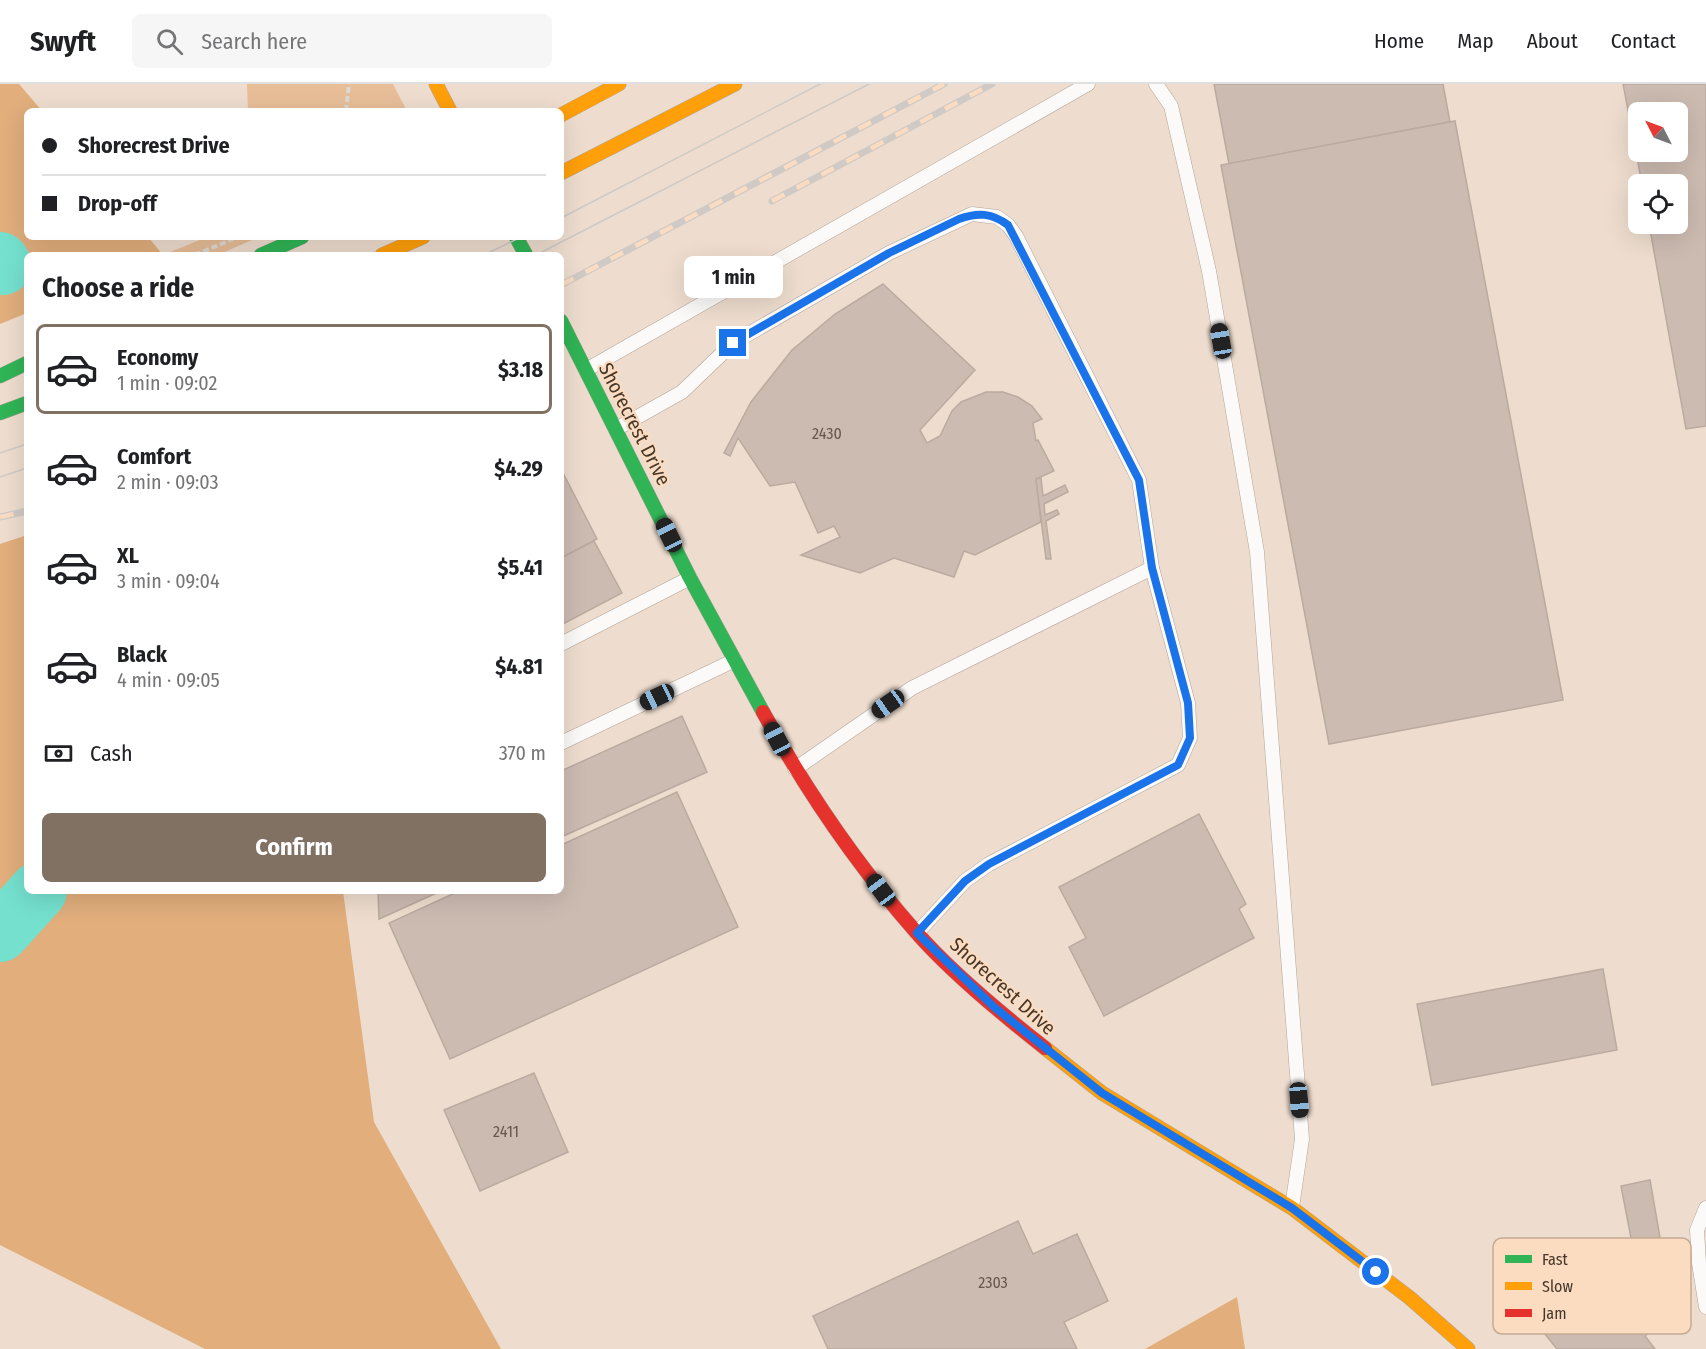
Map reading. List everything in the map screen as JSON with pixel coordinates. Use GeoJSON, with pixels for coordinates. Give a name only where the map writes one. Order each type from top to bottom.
{"type":"FeatureCollection","features":[{"type":"Feature","properties":{"kind":"street"},"geometry":{"type":"LineString","coordinates":[[436,84],[448,108]]}},
{"type":"Feature","properties":{"kind":"street"},"geometry":{"type":"LineString","coordinates":[[564,113],[619,84]]}},
{"type":"Feature","properties":{"kind":"street"},"geometry":{"type":"LineString","coordinates":[[564,170],[735,84]]}},
{"type":"Feature","properties":{"kind":"street"},"geometry":{"type":"LineString","coordinates":[[268,252],[295,240]]}},
{"type":"Feature","properties":{"kind":"street"},"geometry":{"type":"LineString","coordinates":[[389,252],[416,240]]}},
{"type":"Feature","properties":{"kind":"street","name":"Shorecrest Drive"},"geometry":{"type":"LineString","coordinates":[[564,327],[690,578],[795,769],[834,828],[917,933],[968,984],[1007,1018],[1102,1093],[1292,1208],[1410,1298],[1468,1349]]}},
{"type":"Feature","properties":{"kind":"street"},"geometry":{"type":"LineString","coordinates":[[0,376],[24,364]]}},
{"type":"Feature","properties":{"kind":"street"},"geometry":{"type":"LineString","coordinates":[[0,413],[24,404]]}},
{"type":"Feature","properties":{"kind":"lane"},"geometry":{"type":"LineString","coordinates":[[586,370],[1088,84]]}},
{"type":"Feature","properties":{"kind":"lane"},"geometry":{"type":"LineString","coordinates":[[1156,84],[1171,106],[1209,271],[1257,552],[1302,1139],[1292,1208]]}},
{"type":"Feature","properties":{"kind":"lane"},"geometry":{"type":"LineString","coordinates":[[616,429],[682,392],[733,343],[889,253],[959,219],[972,214],[997,217],[1008,225],[1016,236],[1139,480],[1152,568],[1188,703],[1190,738],[1178,765],[989,864],[965,881],[917,933]]}},
{"type":"Feature","properties":{"kind":"lane"},"geometry":{"type":"LineString","coordinates":[[795,769],[912,688],[1152,568]]}},
{"type":"Feature","properties":{"kind":"lane"},"geometry":{"type":"LineString","coordinates":[[564,642],[690,578]]}},
{"type":"Feature","properties":{"kind":"lane"},"geometry":{"type":"LineString","coordinates":[[564,741],[735,660]]}},
{"type":"Feature","properties":{"kind":"lane"},"geometry":{"type":"LineString","coordinates":[[1706,1208],[1697,1230],[1699,1263],[1706,1307]]}},
{"type":"Feature","properties":{"kind":"path"},"geometry":{"type":"LineString","coordinates":[[346,108],[349,84]]}},
{"type":"Feature","properties":{"kind":"path"},"geometry":{"type":"LineString","coordinates":[[202,252],[230,240]]}},
{"type":"Feature","properties":{"kind":"shaded area"},"geometry":{"type":"Polygon","coordinates":[[[0,84],[19,84],[39,108],[24,108],[24,240],[150,240],[160,252],[24,252],[24,314],[0,324],[0,84]]]}},
{"type":"Feature","properties":{"kind":"shaded area"},"geometry":{"type":"Polygon","coordinates":[[[247,84],[393,84],[405,108],[248,108],[247,84]]]}},
{"type":"Feature","properties":{"kind":"shaded area"},"geometry":{"type":"Polygon","coordinates":[[[200,240],[252,240],[225,252],[170,252],[200,240]]]}},
{"type":"Feature","properties":{"kind":"shaded area"},"geometry":{"type":"Polygon","coordinates":[[[24,536],[24,894],[343,894],[374,1122],[501,1349],[205,1349],[0,1245],[0,544],[24,536]]]}},
{"type":"Feature","properties":{"kind":"shaded area"},"geometry":{"type":"Polygon","coordinates":[[[1237,1297],[1245,1349],[1145,1349],[1237,1297]]]}},
{"type":"Feature","properties":{"kind":"building"},"geometry":{"type":"Polygon","coordinates":[[[1214,84],[1443,84],[1450,122],[1229,164],[1214,84]]]}},
{"type":"Feature","properties":{"kind":"building"},"geometry":{"type":"Polygon","coordinates":[[[1623,84],[1706,84],[1706,426],[1686,429],[1651,234],[1688,234],[1688,174],[1640,174],[1638,162],[1688,162],[1688,102],[1628,102],[1628,110],[1623,84]]]}},
{"type":"Feature","properties":{"kind":"building"},"geometry":{"type":"Polygon","coordinates":[[[1455,121],[1563,700],[1329,744],[1221,165],[1455,121]]]}},
{"type":"Feature","properties":{"kind":"building"},"geometry":{"type":"Polygon","coordinates":[[[883,284],[975,370],[920,430],[927,443],[940,436],[952,411],[961,402],[986,392],[1003,392],[1018,397],[1032,406],[1042,419],[1033,423],[1036,441],[1038,440],[1054,471],[1036,479],[1041,522],[975,555],[964,551],[954,577],[894,558],[860,573],[801,555],[840,537],[834,526],[818,533],[795,482],[770,486],[738,438],[730,456],[724,453],[751,402],[792,350],[835,314],[883,284]]]}},
{"type":"Feature","properties":{"kind":"building"},"geometry":{"type":"Polygon","coordinates":[[[564,475],[597,539],[564,556],[564,475]]]}},
{"type":"Feature","properties":{"kind":"building"},"geometry":{"type":"Polygon","coordinates":[[[1041,478],[1043,496],[1065,485],[1068,492],[1044,504],[1045,515],[1057,510],[1059,514],[1046,521],[1051,559],[1046,559],[1036,479],[1041,478]]]}},
{"type":"Feature","properties":{"kind":"building"},"geometry":{"type":"Polygon","coordinates":[[[594,541],[622,593],[564,623],[564,556],[594,541]]]}},
{"type":"Feature","properties":{"kind":"building"},"geometry":{"type":"Polygon","coordinates":[[[682,716],[707,772],[564,836],[564,770],[682,716]]]}},
{"type":"Feature","properties":{"kind":"building"},"geometry":{"type":"Polygon","coordinates":[[[677,792],[738,927],[450,1059],[389,923],[452,894],[564,894],[564,844],[677,792]]]}},
{"type":"Feature","properties":{"kind":"building"},"geometry":{"type":"Polygon","coordinates":[[[1199,814],[1246,904],[1239,909],[1254,938],[1104,1016],[1069,947],[1086,938],[1059,887],[1199,814]]]}},
{"type":"Feature","properties":{"kind":"building"},"geometry":{"type":"Polygon","coordinates":[[[378,894],[434,894],[379,919],[378,894]]]}},
{"type":"Feature","properties":{"kind":"building"},"geometry":{"type":"Polygon","coordinates":[[[1603,969],[1617,1050],[1432,1085],[1417,1004],[1603,969]]]}},
{"type":"Feature","properties":{"kind":"building"},"geometry":{"type":"Polygon","coordinates":[[[534,1073],[568,1152],[480,1191],[444,1110],[534,1073]]]}},
{"type":"Feature","properties":{"kind":"building"},"geometry":{"type":"Polygon","coordinates":[[[1650,1180],[1660,1238],[1631,1238],[1621,1186],[1650,1180]]]}},
{"type":"Feature","properties":{"kind":"building"},"geometry":{"type":"Polygon","coordinates":[[[1018,1221],[1033,1254],[1077,1234],[1108,1301],[1064,1322],[1077,1349],[828,1349],[813,1316],[1018,1221]]]}},
{"type":"Feature","properties":{"kind":"building"},"geometry":{"type":"Polygon","coordinates":[[[1545,1334],[1647,1334],[1645,1336],[1655,1349],[1557,1349],[1545,1334]]]}},
{"type":"Feature","properties":{"kind":"waterway"},"geometry":{"type":"LineString","coordinates":[[0,261],[3,266]]}},
{"type":"Feature","properties":{"kind":"waterway"},"geometry":{"type":"LineString","coordinates":[[0,933],[35,894]]}},
{"type":"Feature","properties":{"kind":"tram line"},"geometry":{"type":"LineString","coordinates":[[564,216],[820,84]]}},
{"type":"Feature","properties":{"kind":"tram line"},"geometry":{"type":"LineString","coordinates":[[542,252],[869,84]]}},
{"type":"Feature","properties":{"kind":"tram line"},"geometry":{"type":"LineString","coordinates":[[490,252],[515,240]]}},
{"type":"Feature","properties":{"kind":"tram line"},"geometry":{"type":"LineString","coordinates":[[0,453],[24,445]]}},
{"type":"Feature","properties":{"kind":"tram line"},"geometry":{"type":"LineString","coordinates":[[0,477],[24,469]]}},
{"type":"Feature","properties":{"kind":"railway"},"geometry":{"type":"LineString","coordinates":[[564,283],[944,84]]}},
{"type":"Feature","properties":{"kind":"railway"},"geometry":{"type":"LineString","coordinates":[[772,201],[992,84]]}},
{"type":"Feature","properties":{"kind":"railway"},"geometry":{"type":"LineString","coordinates":[[0,517],[24,512]]}},
{"type":"Feature","properties":{"kind":"traffic: fast"},"geometry":{"type":"LineString","coordinates":[[268,252],[295,240]]}},
{"type":"Feature","properties":{"kind":"traffic: fast"},"geometry":{"type":"LineString","coordinates":[[518,240],[524,252]]}},
{"type":"Feature","properties":{"kind":"traffic: fast"},"geometry":{"type":"LineString","coordinates":[[564,327],[690,578],[763,712]]}},
{"type":"Feature","properties":{"kind":"traffic: fast"},"geometry":{"type":"LineString","coordinates":[[0,376],[24,364]]}},
{"type":"Feature","properties":{"kind":"traffic: fast"},"geometry":{"type":"LineString","coordinates":[[0,413],[24,404]]}},
{"type":"Feature","properties":{"kind":"traffic: slow"},"geometry":{"type":"LineString","coordinates":[[436,84],[448,108]]}},
{"type":"Feature","properties":{"kind":"traffic: slow"},"geometry":{"type":"LineString","coordinates":[[564,113],[619,84]]}},
{"type":"Feature","properties":{"kind":"traffic: slow"},"geometry":{"type":"LineString","coordinates":[[564,171],[735,84]]}},
{"type":"Feature","properties":{"kind":"traffic: slow"},"geometry":{"type":"LineString","coordinates":[[389,252],[416,240]]}},
{"type":"Feature","properties":{"kind":"traffic: slow"},"geometry":{"type":"LineString","coordinates":[[1045,1048],[1102,1093],[1292,1208],[1410,1298],[1468,1349]]}},
{"type":"Feature","properties":{"kind":"traffic: jam"},"geometry":{"type":"LineString","coordinates":[[763,712],[797,770],[834,826],[894,907],[961,978],[1045,1048]]}},
{"type":"Feature","properties":{"kind":"route"},"geometry":{"type":"LineString","coordinates":[[733,343],[889,253],[972,214],[997,217],[1008,225],[1016,236],[1139,480],[1152,568],[1188,703],[1190,738],[1178,765],[989,864],[965,881],[917,933],[994,1007],[1102,1093],[1292,1208],[1376,1272]]}}]}
